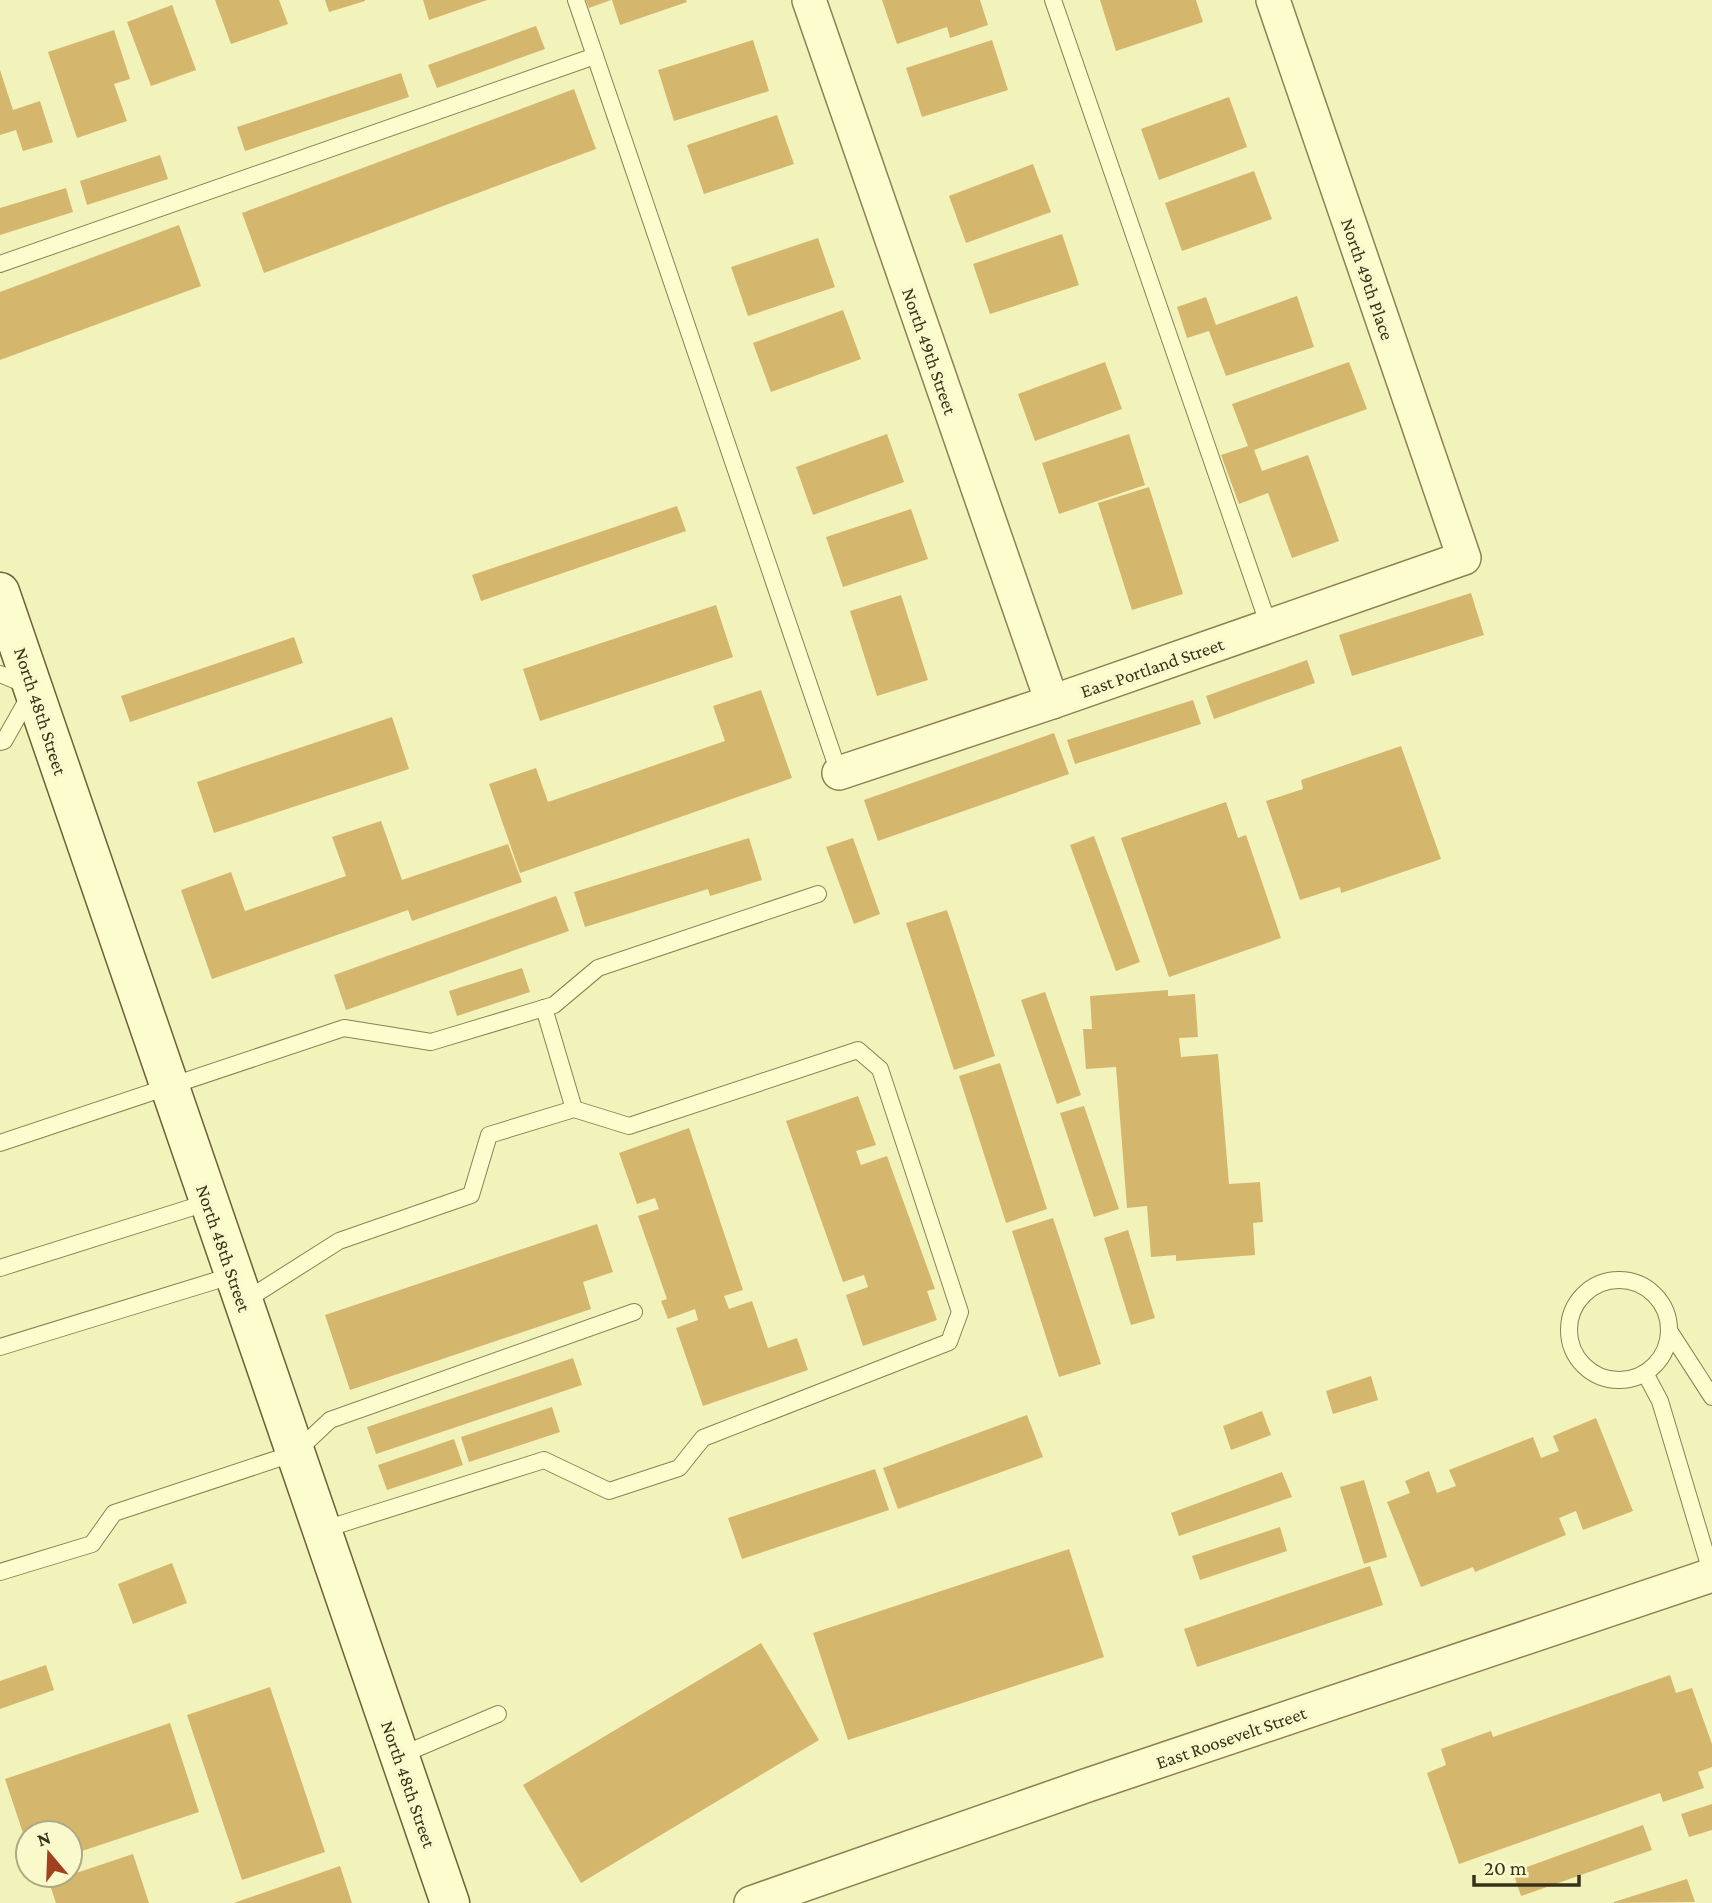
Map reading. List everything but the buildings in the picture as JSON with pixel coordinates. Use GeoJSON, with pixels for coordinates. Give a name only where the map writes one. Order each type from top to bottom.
{"type":"FeatureCollection","features":[{"type":"Feature","properties":{"kind":"street","name":"North 49th Street"},"geometry":{"type":"LineString","coordinates":[[808,0],[1052,702]]}},
{"type":"Feature","properties":{"kind":"street","name":"North 49th Place"},"geometry":{"type":"LineString","coordinates":[[1273,0],[1464,558]]}},
{"type":"Feature","properties":{"kind":"street","name":"East Portland Street"},"geometry":{"type":"LineString","coordinates":[[839,773],[1052,702],[1464,558]]}},
{"type":"Feature","properties":{"kind":"street","name":"North 48th Street"},"geometry":{"type":"LineString","coordinates":[[0,592],[17,681],[170,1088],[450,1903]]}},
{"type":"Feature","properties":{"kind":"street","name":"East Roosevelt Street"},"geometry":{"type":"LineString","coordinates":[[751,1903],[1084,1786],[1712,1575]]}},
{"type":"Feature","properties":{"kind":"lane"},"geometry":{"type":"LineString","coordinates":[[576,0],[839,773]]}},
{"type":"Feature","properties":{"kind":"lane"},"geometry":{"type":"LineString","coordinates":[[1053,0],[1269,626]]}},
{"type":"Feature","properties":{"kind":"lane"},"geometry":{"type":"LineString","coordinates":[[0,264],[595,56]]}},
{"type":"Feature","properties":{"kind":"lane"},"geometry":{"type":"LineString","coordinates":[[0,742],[4,741],[17,681]]}},
{"type":"Feature","properties":{"kind":"lane"},"geometry":{"type":"LineString","coordinates":[[0,1143],[344,1028],[431,1042],[554,1005],[598,968],[818,894]]}},
{"type":"Feature","properties":{"kind":"lane"},"geometry":{"type":"LineString","coordinates":[[544,1008],[574,1110]]}},
{"type":"Feature","properties":{"kind":"lane"},"geometry":{"type":"LineString","coordinates":[[0,1346],[238,1289],[339,1241],[471,1195],[489,1135],[574,1110],[629,1126],[858,1050],[880,1069],[960,1312],[949,1342],[703,1438],[679,1468],[609,1491],[544,1460],[322,1530]]}},
{"type":"Feature","properties":{"kind":"lane"},"geometry":{"type":"LineString","coordinates":[[0,1268],[209,1202]]}},
{"type":"Feature","properties":{"kind":"lane"},"geometry":{"type":"LineString","coordinates":[[1621,1280],[1640,1284],[1656,1296],[1667,1312],[1670,1332],[1665,1352],[1653,1367],[1636,1377],[1617,1381],[1598,1376],[1582,1365],[1572,1348],[1568,1329],[1573,1309],[1584,1294],[1601,1283],[1621,1280]]}},
{"type":"Feature","properties":{"kind":"lane"},"geometry":{"type":"LineString","coordinates":[[0,1572],[92,1544],[114,1513],[295,1453],[330,1420],[634,1312]]}},
{"type":"Feature","properties":{"kind":"lane"},"geometry":{"type":"LineString","coordinates":[[1670,1332],[1712,1397]]}},
{"type":"Feature","properties":{"kind":"lane"},"geometry":{"type":"LineString","coordinates":[[1645,1373],[1660,1401],[1712,1575]]}},
{"type":"Feature","properties":{"kind":"lane"},"geometry":{"type":"LineString","coordinates":[[400,1756],[498,1714]]}}]}
